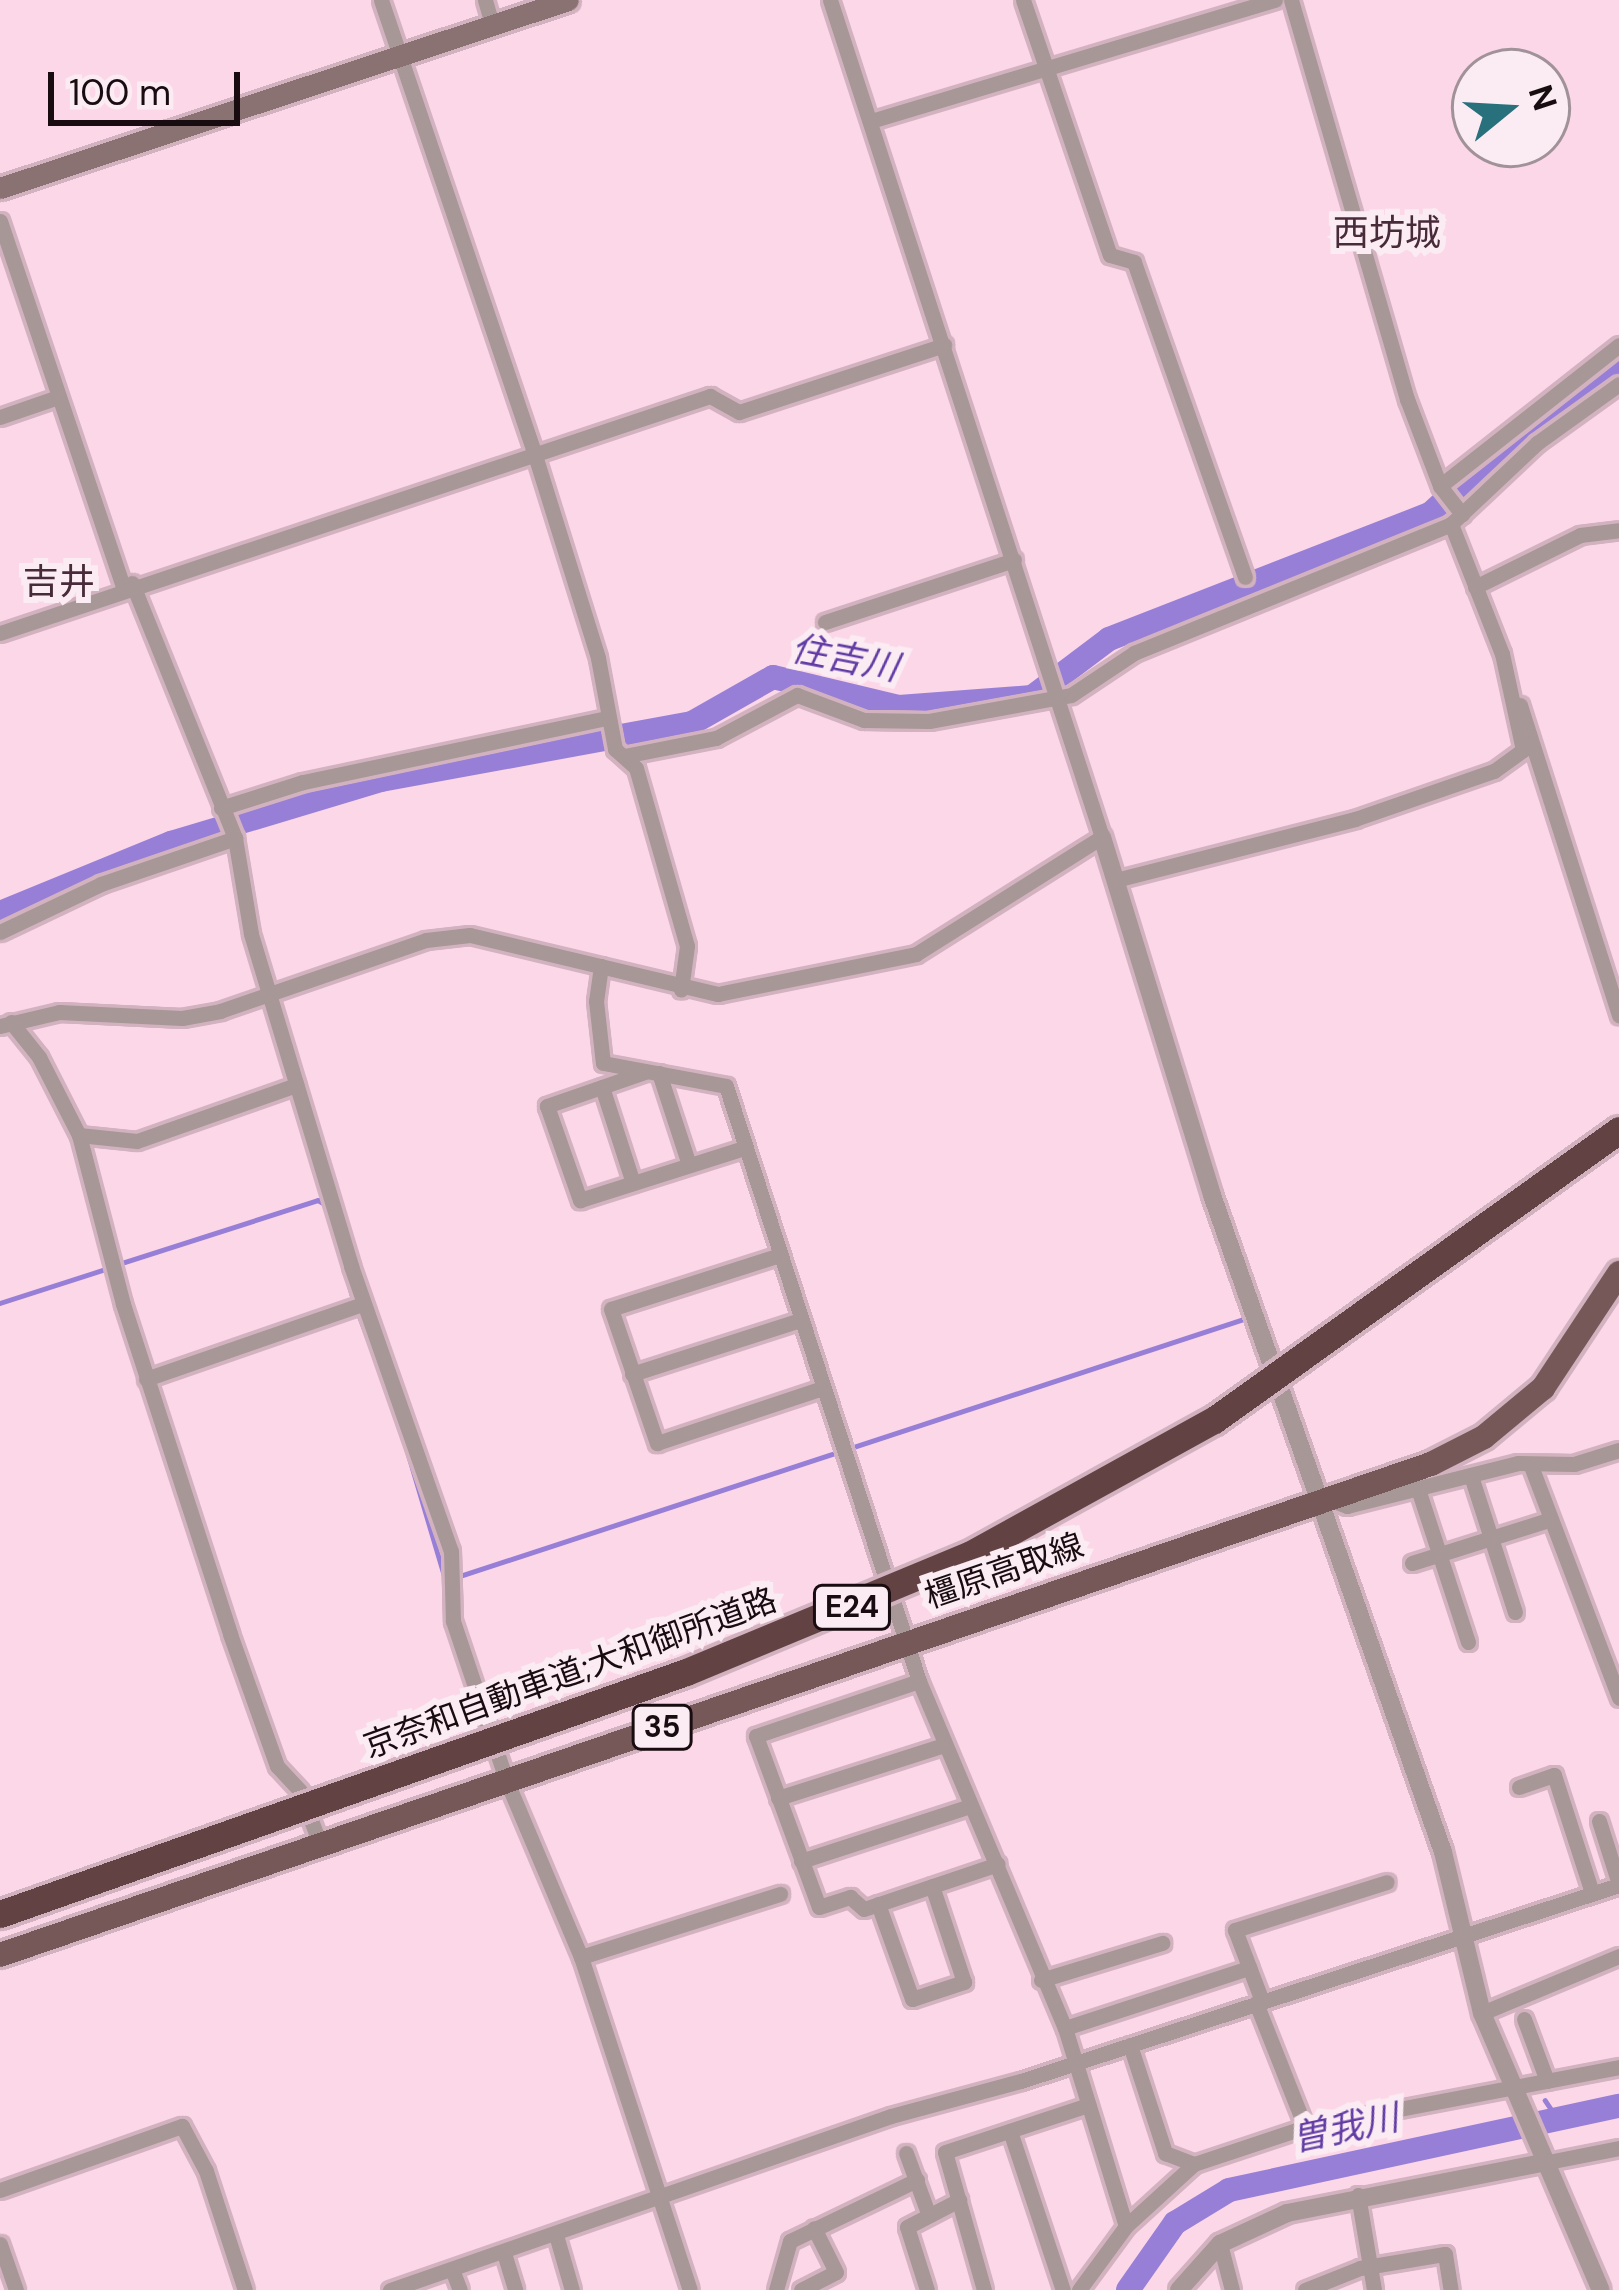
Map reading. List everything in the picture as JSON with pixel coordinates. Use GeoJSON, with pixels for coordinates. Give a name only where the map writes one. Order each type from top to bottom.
{"type":"FeatureCollection","features":[{"type":"Feature","properties":{"kind":"highway","name":"京奈和自動車道;大和御所道路"},"geometry":{"type":"LineString","coordinates":[[0,1914],[686,1672],[968,1555],[1214,1420],[1619,1130]]}},
{"type":"Feature","properties":{"kind":"main road"},"geometry":{"type":"LineString","coordinates":[[0,188],[568,0]]}},
{"type":"Feature","properties":{"kind":"main road","name":"橿原高取線"},"geometry":{"type":"LineString","coordinates":[[0,1955],[507,1782],[904,1639],[1431,1464],[1504,1423],[1558,1370],[1619,1273]]}},
{"type":"Feature","properties":{"kind":"street"},"geometry":{"type":"LineString","coordinates":[[381,0],[534,452],[598,658],[606,718],[624,757],[636,768],[687,946],[681,990]]}},
{"type":"Feature","properties":{"kind":"street"},"geometry":{"type":"LineString","coordinates":[[485,0],[493,25]]}},
{"type":"Feature","properties":{"kind":"street"},"geometry":{"type":"LineString","coordinates":[[830,0],[1014,560],[1212,1195],[1323,1497],[1465,1938],[1482,2013],[1601,2290]]}},
{"type":"Feature","properties":{"kind":"street"},"geometry":{"type":"LineString","coordinates":[[1023,0],[1110,255],[1134,262],[1245,577]]}},
{"type":"Feature","properties":{"kind":"street"},"geometry":{"type":"LineString","coordinates":[[871,122],[1275,0]]}},
{"type":"Feature","properties":{"kind":"street"},"geometry":{"type":"LineString","coordinates":[[1291,0],[1341,153],[1350,218],[1440,486],[1457,519],[1474,587],[1541,752],[1619,1016]]}},
{"type":"Feature","properties":{"kind":"street"},"geometry":{"type":"LineString","coordinates":[[0,221],[58,397],[128,585],[235,838],[271,998],[358,1306],[451,1551],[453,1621],[507,1782],[581,1957],[690,2290]]}},
{"type":"Feature","properties":{"kind":"street"},"geometry":{"type":"LineString","coordinates":[[0,633],[128,585],[710,397],[739,412],[944,345]]}},
{"type":"Feature","properties":{"kind":"street"},"geometry":{"type":"LineString","coordinates":[[1440,486],[1619,345]]}},
{"type":"Feature","properties":{"kind":"street"},"geometry":{"type":"LineString","coordinates":[[624,757],[716,738],[797,695],[864,720],[908,721],[976,718],[1058,699],[1121,658],[1457,519],[1538,443],[1619,384]]}},
{"type":"Feature","properties":{"kind":"street"},"geometry":{"type":"LineString","coordinates":[[0,417],[58,397]]}},
{"type":"Feature","properties":{"kind":"street"},"geometry":{"type":"LineString","coordinates":[[1474,587],[1580,536],[1619,530]]}},
{"type":"Feature","properties":{"kind":"street"},"geometry":{"type":"LineString","coordinates":[[825,622],[1014,560]]}},
{"type":"Feature","properties":{"kind":"street"},"geometry":{"type":"LineString","coordinates":[[1116,880],[1355,820],[1494,771],[1522,750],[1507,674]]}},
{"type":"Feature","properties":{"kind":"street"},"geometry":{"type":"LineString","coordinates":[[221,808],[303,782],[606,718]]}},
{"type":"Feature","properties":{"kind":"street"},"geometry":{"type":"LineString","coordinates":[[5,1024],[59,1012],[182,1018],[271,998],[426,940],[470,935],[681,990],[718,994],[916,954],[1102,837]]}},
{"type":"Feature","properties":{"kind":"street"},"geometry":{"type":"LineString","coordinates":[[0,932],[101,884],[235,838]]}},
{"type":"Feature","properties":{"kind":"street"},"geometry":{"type":"LineString","coordinates":[[601,966],[596,1001],[603,1063],[726,1085],[819,1389],[847,1452],[941,1746],[998,1864],[1041,1980],[1065,2028],[1126,2226]]}},
{"type":"Feature","properties":{"kind":"street"},"geometry":{"type":"LineString","coordinates":[[5,1024],[39,1057],[79,1135],[146,1379],[278,1766],[300,1791],[320,1844]]}},
{"type":"Feature","properties":{"kind":"street"},"geometry":{"type":"LineString","coordinates":[[654,1072],[547,1106],[580,1200],[744,1148]]}},
{"type":"Feature","properties":{"kind":"street"},"geometry":{"type":"LineString","coordinates":[[654,1072],[689,1165]]}},
{"type":"Feature","properties":{"kind":"street"},"geometry":{"type":"LineString","coordinates":[[79,1135],[137,1141],[296,1085]]}},
{"type":"Feature","properties":{"kind":"street"},"geometry":{"type":"LineString","coordinates":[[602,1087],[633,1183]]}},
{"type":"Feature","properties":{"kind":"street"},"geometry":{"type":"LineString","coordinates":[[777,1256],[611,1309],[658,1443],[819,1389]]}},
{"type":"Feature","properties":{"kind":"street"},"geometry":{"type":"LineString","coordinates":[[146,1379],[358,1306]]}},
{"type":"Feature","properties":{"kind":"street"},"geometry":{"type":"LineString","coordinates":[[632,1374],[797,1321]]}},
{"type":"Feature","properties":{"kind":"street"},"geometry":{"type":"LineString","coordinates":[[1323,1497],[1347,1506],[1471,1476],[1619,1450]]}},
{"type":"Feature","properties":{"kind":"street"},"geometry":{"type":"LineString","coordinates":[[1531,1466],[1617,1686]]}},
{"type":"Feature","properties":{"kind":"street"},"geometry":{"type":"LineString","coordinates":[[1471,1476],[1515,1612]]}},
{"type":"Feature","properties":{"kind":"street"},"geometry":{"type":"LineString","coordinates":[[1418,1489],[1468,1642]]}},
{"type":"Feature","properties":{"kind":"street"},"geometry":{"type":"LineString","coordinates":[[1412,1563],[1549,1520]]}},
{"type":"Feature","properties":{"kind":"street"},"geometry":{"type":"LineString","coordinates":[[919,1681],[756,1736],[819,1907],[850,1897],[863,1909],[998,1864]]}},
{"type":"Feature","properties":{"kind":"street"},"geometry":{"type":"LineString","coordinates":[[778,1798],[941,1746]]}},
{"type":"Feature","properties":{"kind":"street"},"geometry":{"type":"LineString","coordinates":[[1519,1786],[1554,1774],[1592,1893]]}},
{"type":"Feature","properties":{"kind":"street"},"geometry":{"type":"LineString","coordinates":[[801,1861],[967,1807]]}},
{"type":"Feature","properties":{"kind":"street"},"geometry":{"type":"LineString","coordinates":[[390,2290],[1619,1884],[1599,1821]]}},
{"type":"Feature","properties":{"kind":"street"},"geometry":{"type":"LineString","coordinates":[[1305,2127],[1235,1930],[1387,1882]]}},
{"type":"Feature","properties":{"kind":"street"},"geometry":{"type":"LineString","coordinates":[[878,1904],[912,2000],[964,1982],[932,1886]]}},
{"type":"Feature","properties":{"kind":"street"},"geometry":{"type":"LineString","coordinates":[[581,1957],[779,1894]]}},
{"type":"Feature","properties":{"kind":"street"},"geometry":{"type":"LineString","coordinates":[[1041,1980],[1162,1943]]}},
{"type":"Feature","properties":{"kind":"street"},"geometry":{"type":"LineString","coordinates":[[1482,2013],[1619,1956]]}},
{"type":"Feature","properties":{"kind":"street"},"geometry":{"type":"LineString","coordinates":[[1065,2028],[1249,1968]]}},
{"type":"Feature","properties":{"kind":"street"},"geometry":{"type":"LineString","coordinates":[[1524,2019],[1547,2080]]}},
{"type":"Feature","properties":{"kind":"street"},"geometry":{"type":"LineString","coordinates":[[1130,2044],[1165,2153],[1194,2164]]}},
{"type":"Feature","properties":{"kind":"street"},"geometry":{"type":"LineString","coordinates":[[1079,2290],[1126,2226],[1194,2164],[1305,2127],[1619,2067]]}},
{"type":"Feature","properties":{"kind":"street"},"geometry":{"type":"LineString","coordinates":[[984,2290],[944,2152],[1088,2105]]}},
{"type":"Feature","properties":{"kind":"street"},"geometry":{"type":"LineString","coordinates":[[0,2190],[182,2126],[206,2171],[245,2290]]}},
{"type":"Feature","properties":{"kind":"street"},"geometry":{"type":"LineString","coordinates":[[1010,2131],[1063,2290]]}},
{"type":"Feature","properties":{"kind":"street"},"geometry":{"type":"LineString","coordinates":[[1187,2285],[1220,2244],[1286,2213],[1541,2159],[1619,2148]]}},
{"type":"Feature","properties":{"kind":"street"},"geometry":{"type":"LineString","coordinates":[[906,2153],[928,2213]]}},
{"type":"Feature","properties":{"kind":"street"},"geometry":{"type":"LineString","coordinates":[[780,2288],[790,2241],[917,2180]]}},
{"type":"Feature","properties":{"kind":"street"},"geometry":{"type":"LineString","coordinates":[[1358,2195],[1374,2290]]}},
{"type":"Feature","properties":{"kind":"street"},"geometry":{"type":"LineString","coordinates":[[927,2290],[907,2227],[958,2200]]}},
{"type":"Feature","properties":{"kind":"street"},"geometry":{"type":"LineString","coordinates":[[801,2290],[836,2272],[814,2228]]}},
{"type":"Feature","properties":{"kind":"street"},"geometry":{"type":"LineString","coordinates":[[556,2235],[572,2290]]}},
{"type":"Feature","properties":{"kind":"street"},"geometry":{"type":"LineString","coordinates":[[0,2244],[16,2290]]}},
{"type":"Feature","properties":{"kind":"street"},"geometry":{"type":"LineString","coordinates":[[1220,2244],[1232,2290]]}},
{"type":"Feature","properties":{"kind":"street"},"geometry":{"type":"LineString","coordinates":[[504,2253],[515,2290]]}},
{"type":"Feature","properties":{"kind":"street"},"geometry":{"type":"LineString","coordinates":[[1305,2290],[1370,2267],[1445,2254],[1451,2290]]}},
{"type":"Feature","properties":{"kind":"street"},"geometry":{"type":"LineString","coordinates":[[453,2272],[460,2290]]}},
{"type":"Feature","properties":{"kind":"waterway","name":"住吉川"},"geometry":{"type":"LineString","coordinates":[[0,913],[171,843],[381,780],[692,723],[773,677],[899,707],[1032,697],[1109,639],[1430,514],[1513,438],[1619,363]]}},
{"type":"Feature","properties":{"kind":"waterway"},"geometry":{"type":"LineString","coordinates":[[119,1264],[318,1200],[325,1204]]}},
{"type":"Feature","properties":{"kind":"waterway"},"geometry":{"type":"LineString","coordinates":[[335,1237],[354,1301]]}},
{"type":"Feature","properties":{"kind":"waterway"},"geometry":{"type":"LineString","coordinates":[[0,1303],[109,1268]]}},
{"type":"Feature","properties":{"kind":"waterway"},"geometry":{"type":"LineString","coordinates":[[358,1312],[375,1357]]}},
{"type":"Feature","properties":{"kind":"waterway"},"geometry":{"type":"LineString","coordinates":[[454,1578],[1247,1318]]}},
{"type":"Feature","properties":{"kind":"waterway"},"geometry":{"type":"LineString","coordinates":[[1271,1391],[1290,1445]]}},
{"type":"Feature","properties":{"kind":"waterway"},"geometry":{"type":"LineString","coordinates":[[403,1436],[444,1574]]}},
{"type":"Feature","properties":{"kind":"waterway"},"geometry":{"type":"LineString","coordinates":[[1323,1539],[1352,1618]]}},
{"type":"Feature","properties":{"kind":"waterway"},"geometry":{"type":"LineString","coordinates":[[1397,1748],[1403,1765]]}},
{"type":"Feature","properties":{"kind":"waterway"},"geometry":{"type":"LineString","coordinates":[[1545,2100],[1557,2118]]}},
{"type":"Feature","properties":{"kind":"waterway","name":"曽我川"},"geometry":{"type":"LineString","coordinates":[[1128,2290],[1175,2223],[1229,2190],[1619,2106]]}},
{"type":"Feature","properties":{"kind":"district","name":"西坊城"},"geometry":{"type":"Point","coordinates":[1387,233]}},
{"type":"Feature","properties":{"kind":"district","name":"吉井"},"geometry":{"type":"Point","coordinates":[59,582]}}]}
